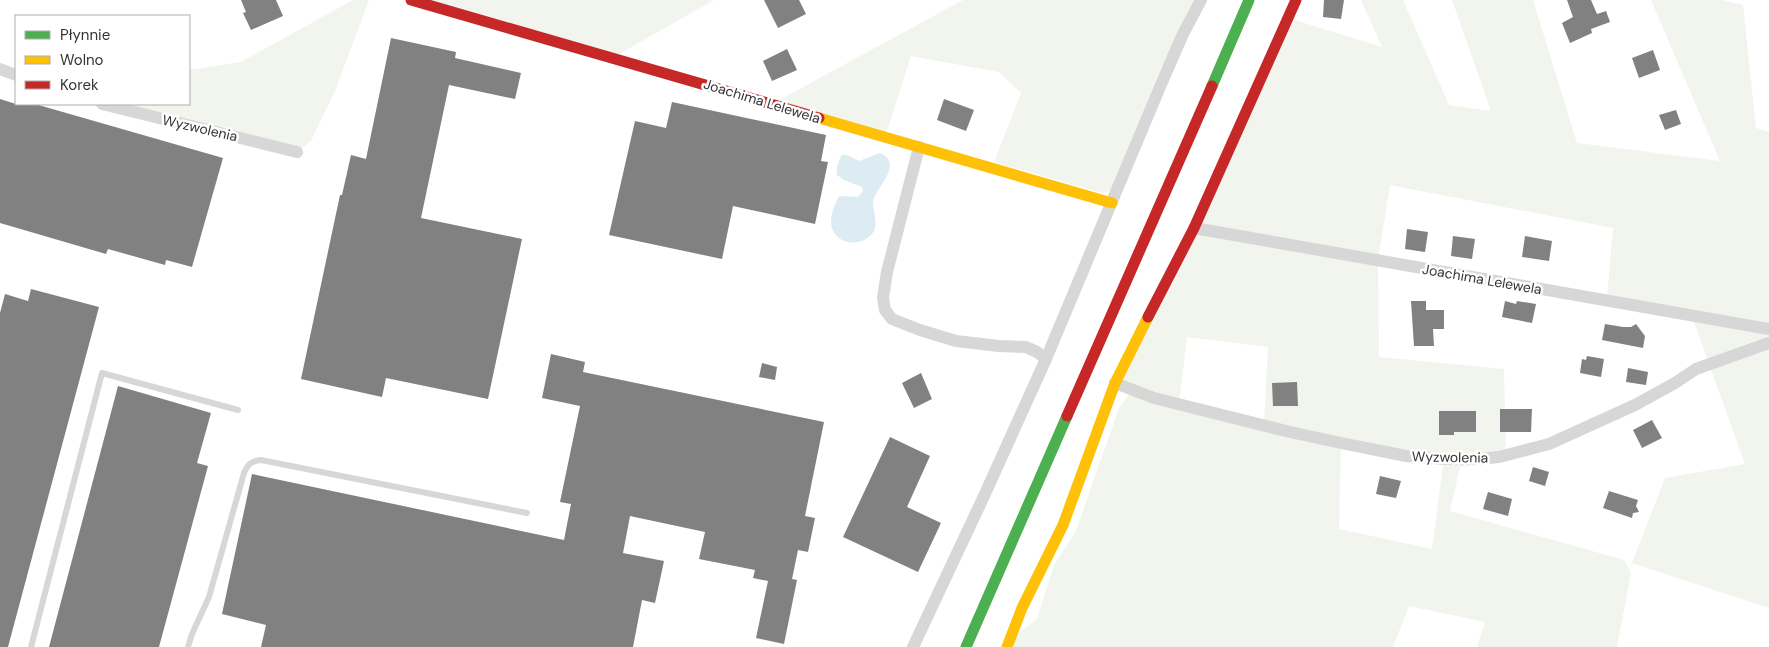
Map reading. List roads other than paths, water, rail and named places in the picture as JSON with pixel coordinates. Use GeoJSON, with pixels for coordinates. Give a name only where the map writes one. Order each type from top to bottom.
{"type":"FeatureCollection","features":[{"type":"Feature","properties":{"kind":"main road","name":"Joachima Lelewela"},"geometry":{"type":"LineString","coordinates":[[411,0],[1112,203]]}},
{"type":"Feature","properties":{"kind":"main road"},"geometry":{"type":"LineString","coordinates":[[966,647],[1250,0]]}},
{"type":"Feature","properties":{"kind":"main road"},"geometry":{"type":"LineString","coordinates":[[1007,647],[1022,608],[1063,525],[1115,383],[1194,228],[1296,0]]}},
{"type":"Feature","properties":{"kind":"street"},"geometry":{"type":"LineString","coordinates":[[913,647],[1046,359],[1183,34],[1201,0]]}},
{"type":"Feature","properties":{"kind":"street"},"geometry":{"type":"LineString","coordinates":[[0,69],[15,75]]}},
{"type":"Feature","properties":{"kind":"street","name":"Wyzwolenia"},"geometry":{"type":"LineString","coordinates":[[106,105],[297,152]]}},
{"type":"Feature","properties":{"kind":"street"},"geometry":{"type":"LineString","coordinates":[[919,147],[887,272],[883,298],[885,310],[892,319],[920,330],[963,342],[1026,347],[1046,359]]}},
{"type":"Feature","properties":{"kind":"street","name":"Joachima Lelewela"},"geometry":{"type":"LineString","coordinates":[[1194,228],[1769,329]]}},
{"type":"Feature","properties":{"kind":"street","name":"Wyzwolenia"},"geometry":{"type":"LineString","coordinates":[[1115,383],[1154,398],[1341,443],[1406,456],[1479,460],[1499,458],[1548,444],[1635,405],[1696,369],[1769,343]]}},
{"type":"Feature","properties":{"kind":"lane"},"geometry":{"type":"LineString","coordinates":[[31,647],[102,373],[238,410]]}},
{"type":"Feature","properties":{"kind":"lane"},"geometry":{"type":"LineString","coordinates":[[188,647],[209,597],[244,473],[247,466],[253,461],[261,460],[527,513]]}}]}
